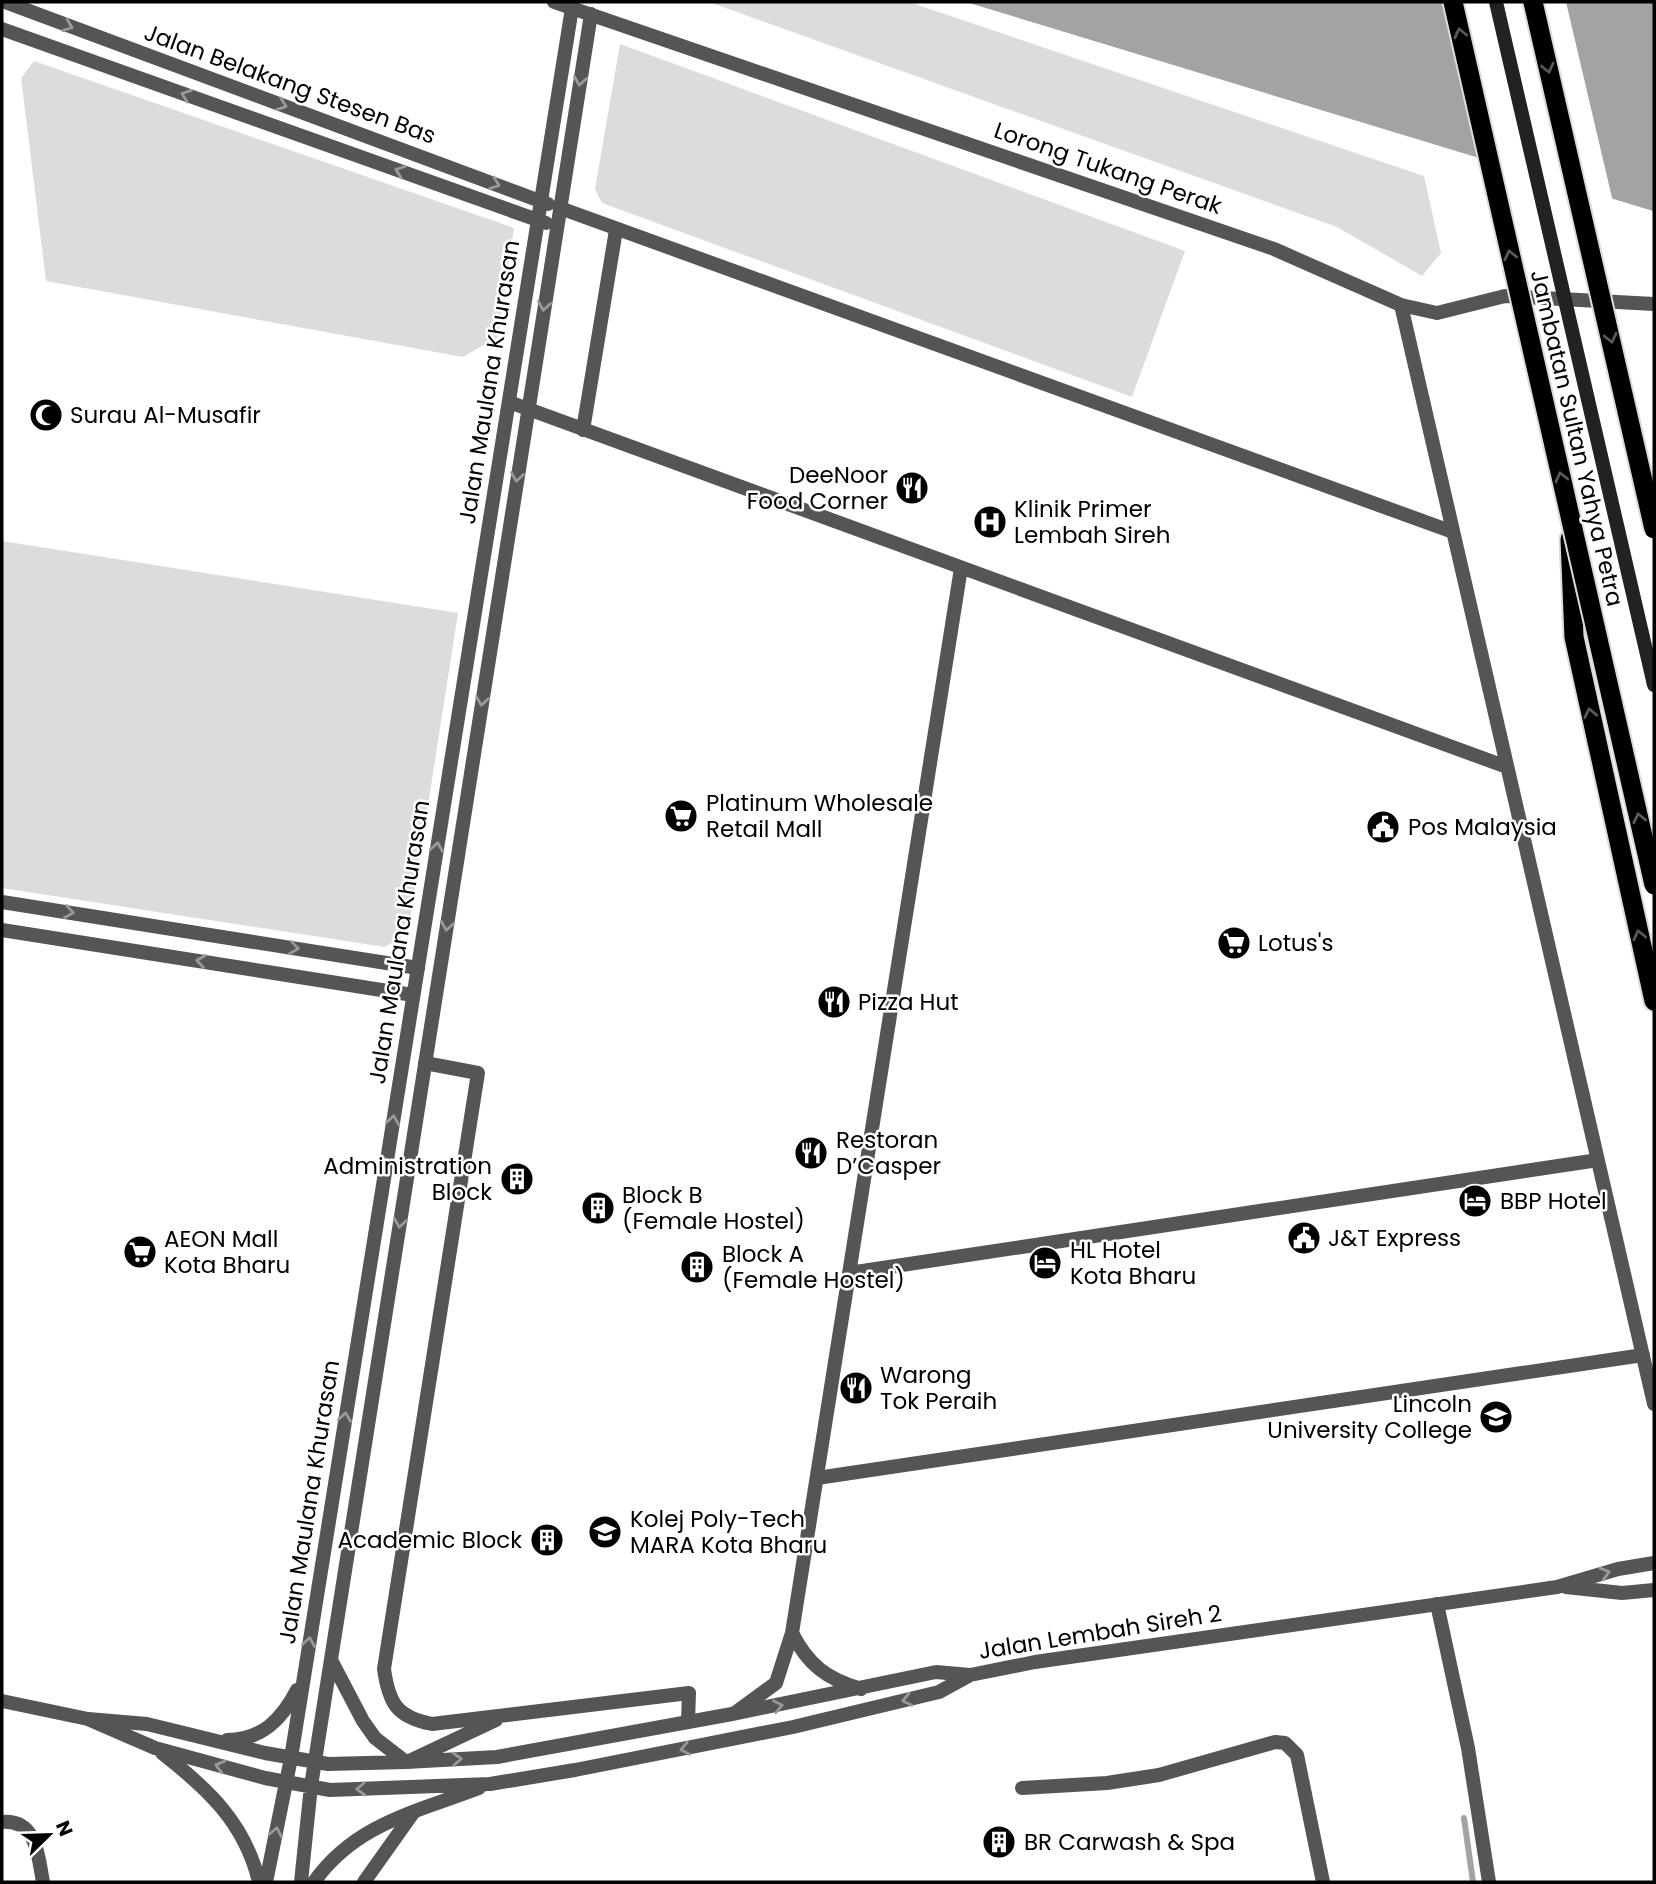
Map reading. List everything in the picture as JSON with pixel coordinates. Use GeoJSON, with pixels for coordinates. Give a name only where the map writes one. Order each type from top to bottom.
{"type":"FeatureCollection","features":[{"type":"Feature","properties":{"kind":"highway","name":"Jambatan Sultan Yahya Petra"},"geometry":{"type":"LineString","coordinates":[[1453,2],[1654,885]]}},
{"type":"Feature","properties":{"kind":"highway"},"geometry":{"type":"LineString","coordinates":[[1533,2],[1654,529]]}},
{"type":"Feature","properties":{"kind":"highway"},"geometry":{"type":"LineString","coordinates":[[1645,491],[1654,519]]}},
{"type":"Feature","properties":{"kind":"highway"},"geometry":{"type":"LineString","coordinates":[[1568,510],[1574,637],[1654,1002]]}},
{"type":"Feature","properties":{"kind":"main road","name":"Jambatan Sultan Yahya Petra"},"geometry":{"type":"LineString","coordinates":[[1496,2],[1654,685]]}},
{"type":"Feature","properties":{"kind":"street","name":"Jalan Belakang Stesen Bas"},"geometry":{"type":"LineString","coordinates":[[5,2],[591,221],[1453,532]]}},
{"type":"Feature","properties":{"kind":"street","name":"Lorong Tukang Perak"},"geometry":{"type":"LineString","coordinates":[[554,2],[1274,249],[1401,305],[1437,313],[1505,296],[1654,304]]}},
{"type":"Feature","properties":{"kind":"street","name":"Jalan Maulana Khurasan"},"geometry":{"type":"LineString","coordinates":[[266,1882],[291,1758],[572,8]]}},
{"type":"Feature","properties":{"kind":"street","name":"Jalan Maulana Khurasan"},"geometry":{"type":"LineString","coordinates":[[300,1882],[311,1786],[591,14]]}},
{"type":"Feature","properties":{"kind":"street","name":"Jalan Belakang Stesen Bas"},"geometry":{"type":"LineString","coordinates":[[2,29],[557,228]]}},
{"type":"Feature","properties":{"kind":"street"},"geometry":{"type":"LineString","coordinates":[[557,228],[591,221]]}},
{"type":"Feature","properties":{"kind":"street"},"geometry":{"type":"LineString","coordinates":[[583,430],[616,230]]}},
{"type":"Feature","properties":{"kind":"street"},"geometry":{"type":"LineString","coordinates":[[1401,305],[1654,1404]]}},
{"type":"Feature","properties":{"kind":"street"},"geometry":{"type":"LineString","coordinates":[[509,402],[1507,768]]}},
{"type":"Feature","properties":{"kind":"street"},"geometry":{"type":"LineString","coordinates":[[732,1714],[776,1683],[792,1633],[961,568]]}},
{"type":"Feature","properties":{"kind":"street"},"geometry":{"type":"LineString","coordinates":[[2,902],[418,968]]}},
{"type":"Feature","properties":{"kind":"street"},"geometry":{"type":"LineString","coordinates":[[2,930],[413,995]]}},
{"type":"Feature","properties":{"kind":"street"},"geometry":{"type":"LineString","coordinates":[[425,1063],[478,1073],[384,1669],[387,1692],[398,1710],[414,1720],[432,1724],[689,1693],[688,1723]]}},
{"type":"Feature","properties":{"kind":"street"},"geometry":{"type":"LineString","coordinates":[[849,1273],[1598,1160]]}},
{"type":"Feature","properties":{"kind":"street"},"geometry":{"type":"LineString","coordinates":[[817,1478],[1643,1355]]}},
{"type":"Feature","properties":{"kind":"street"},"geometry":{"type":"LineString","coordinates":[[1557,1587],[1618,1569],[1654,1563]]}},
{"type":"Feature","properties":{"kind":"street"},"geometry":{"type":"LineString","coordinates":[[1557,1587],[1622,1593],[1654,1590]]}},
{"type":"Feature","properties":{"kind":"street","name":"Jalan Lembah Sireh 2"},"geometry":{"type":"LineString","coordinates":[[490,1784],[793,1727],[939,1692],[970,1675],[1035,1662],[1557,1587]]}},
{"type":"Feature","properties":{"kind":"street"},"geometry":{"type":"LineString","coordinates":[[1437,1604],[1468,1748],[1489,1882]]}},
{"type":"Feature","properties":{"kind":"street"},"geometry":{"type":"LineString","coordinates":[[792,1633],[802,1652],[826,1676],[862,1689]]}},
{"type":"Feature","properties":{"kind":"street"},"geometry":{"type":"LineString","coordinates":[[331,1660],[375,1738],[406,1762]]}},
{"type":"Feature","properties":{"kind":"street"},"geometry":{"type":"LineString","coordinates":[[2,1701],[88,1719],[147,1724],[316,1762],[406,1762],[497,1757],[688,1723],[936,1672],[970,1675]]}},
{"type":"Feature","properties":{"kind":"street"},"geometry":{"type":"LineString","coordinates":[[212,1740],[250,1737],[262,1732],[287,1709],[303,1679]]}},
{"type":"Feature","properties":{"kind":"street"},"geometry":{"type":"LineString","coordinates":[[406,1762],[506,1715]]}},
{"type":"Feature","properties":{"kind":"street"},"geometry":{"type":"LineString","coordinates":[[88,1719],[155,1748],[286,1782],[330,1790],[490,1784]]}},
{"type":"Feature","properties":{"kind":"street"},"geometry":{"type":"LineString","coordinates":[[1022,1788],[1107,1783],[1159,1775],[1275,1742],[1285,1743],[1297,1755],[1323,1882]]}},
{"type":"Feature","properties":{"kind":"street"},"geometry":{"type":"LineString","coordinates":[[155,1748],[202,1784],[226,1809],[242,1833],[259,1882]]}},
{"type":"Feature","properties":{"kind":"street"},"geometry":{"type":"LineString","coordinates":[[314,1882],[349,1842],[376,1827],[490,1784]]}},
{"type":"Feature","properties":{"kind":"street"},"geometry":{"type":"LineString","coordinates":[[364,1882],[413,1813]]}},
{"type":"Feature","properties":{"kind":"street"},"geometry":{"type":"LineString","coordinates":[[2,1822],[16,1822],[28,1829],[36,1848],[43,1882]]}},
{"type":"Feature","properties":{"kind":"shaded area"},"geometry":{"type":"Polygon","coordinates":[[[709,2],[909,2],[1424,176],[1441,253],[1422,276],[1337,227],[709,2]]]}},
{"type":"Feature","properties":{"kind":"shaded area"},"geometry":{"type":"Polygon","coordinates":[[[966,2],[1654,2],[1654,208],[1653,211],[966,2]]]}},
{"type":"Feature","properties":{"kind":"shaded area"},"geometry":{"type":"Polygon","coordinates":[[[620,44],[1185,251],[1132,397],[602,203],[595,189],[620,44]]]}},
{"type":"Feature","properties":{"kind":"shaded area"},"geometry":{"type":"Polygon","coordinates":[[[34,61],[514,228],[498,337],[463,357],[46,281],[21,78],[34,61]]]}},
{"type":"Feature","properties":{"kind":"shaded area"},"geometry":{"type":"Polygon","coordinates":[[[2,541],[458,613],[408,933],[385,947],[2,888],[2,541]]]}},
{"type":"Feature","properties":{"kind":"pier"},"geometry":{"type":"Polygon","coordinates":[[[1442,2],[1566,2],[1613,202],[1478,161],[1442,2]]]}},
{"type":"Feature","properties":{"kind":"waterway"},"geometry":{"type":"LineString","coordinates":[[1464,1818],[1473,1882]]}},
{"type":"Feature","properties":{"kind":"place","name":"Surau Al-Musafir"},"geometry":{"type":"Point","coordinates":[46,415]}},
{"type":"Feature","properties":{"kind":"place","name":"DeeNoor Food Corner"},"geometry":{"type":"Point","coordinates":[912,488]}},
{"type":"Feature","properties":{"kind":"place","name":"Klinik Primer Lembah Sireh"},"geometry":{"type":"Point","coordinates":[990,522]}},
{"type":"Feature","properties":{"kind":"place","name":"Platinum Wholesale Retail Mall"},"geometry":{"type":"Point","coordinates":[681,816]}},
{"type":"Feature","properties":{"kind":"place","name":"Pos Malaysia"},"geometry":{"type":"Point","coordinates":[1383,827]}},
{"type":"Feature","properties":{"kind":"place","name":"Lotus's"},"geometry":{"type":"Point","coordinates":[1234,943]}},
{"type":"Feature","properties":{"kind":"place","name":"Pizza Hut"},"geometry":{"type":"Point","coordinates":[834,1002]}},
{"type":"Feature","properties":{"kind":"place","name":"Restoran D’Casper"},"geometry":{"type":"Point","coordinates":[811,1153]}},
{"type":"Feature","properties":{"kind":"place","name":"Administration Block"},"geometry":{"type":"Point","coordinates":[517,1179]}},
{"type":"Feature","properties":{"kind":"place","name":"BBP Hotel"},"geometry":{"type":"Point","coordinates":[1475,1201]}},
{"type":"Feature","properties":{"kind":"place","name":"Block B (Female Hostel)"},"geometry":{"type":"Point","coordinates":[598,1208]}},
{"type":"Feature","properties":{"kind":"place","name":"J&T Express"},"geometry":{"type":"Point","coordinates":[1304,1238]}},
{"type":"Feature","properties":{"kind":"place","name":"AEON Mall Kota Bharu"},"geometry":{"type":"Point","coordinates":[140,1252]}},
{"type":"Feature","properties":{"kind":"place","name":"HL Hotel Kota Bharu"},"geometry":{"type":"Point","coordinates":[1045,1263]}},
{"type":"Feature","properties":{"kind":"place","name":"Block A (Female Hostel)"},"geometry":{"type":"Point","coordinates":[697,1267]}},
{"type":"Feature","properties":{"kind":"place","name":"Warong Tok Peraih"},"geometry":{"type":"Point","coordinates":[856,1388]}},
{"type":"Feature","properties":{"kind":"place","name":"Lincoln University College"},"geometry":{"type":"Point","coordinates":[1496,1417]}},
{"type":"Feature","properties":{"kind":"place","name":"Kolej Poly-Tech MARA Kota Bharu"},"geometry":{"type":"Point","coordinates":[605,1532]}},
{"type":"Feature","properties":{"kind":"place","name":"Academic Block"},"geometry":{"type":"Point","coordinates":[547,1540]}},
{"type":"Feature","properties":{"kind":"place","name":"BR Carwash & Spa"},"geometry":{"type":"Point","coordinates":[999,1842]}}]}
